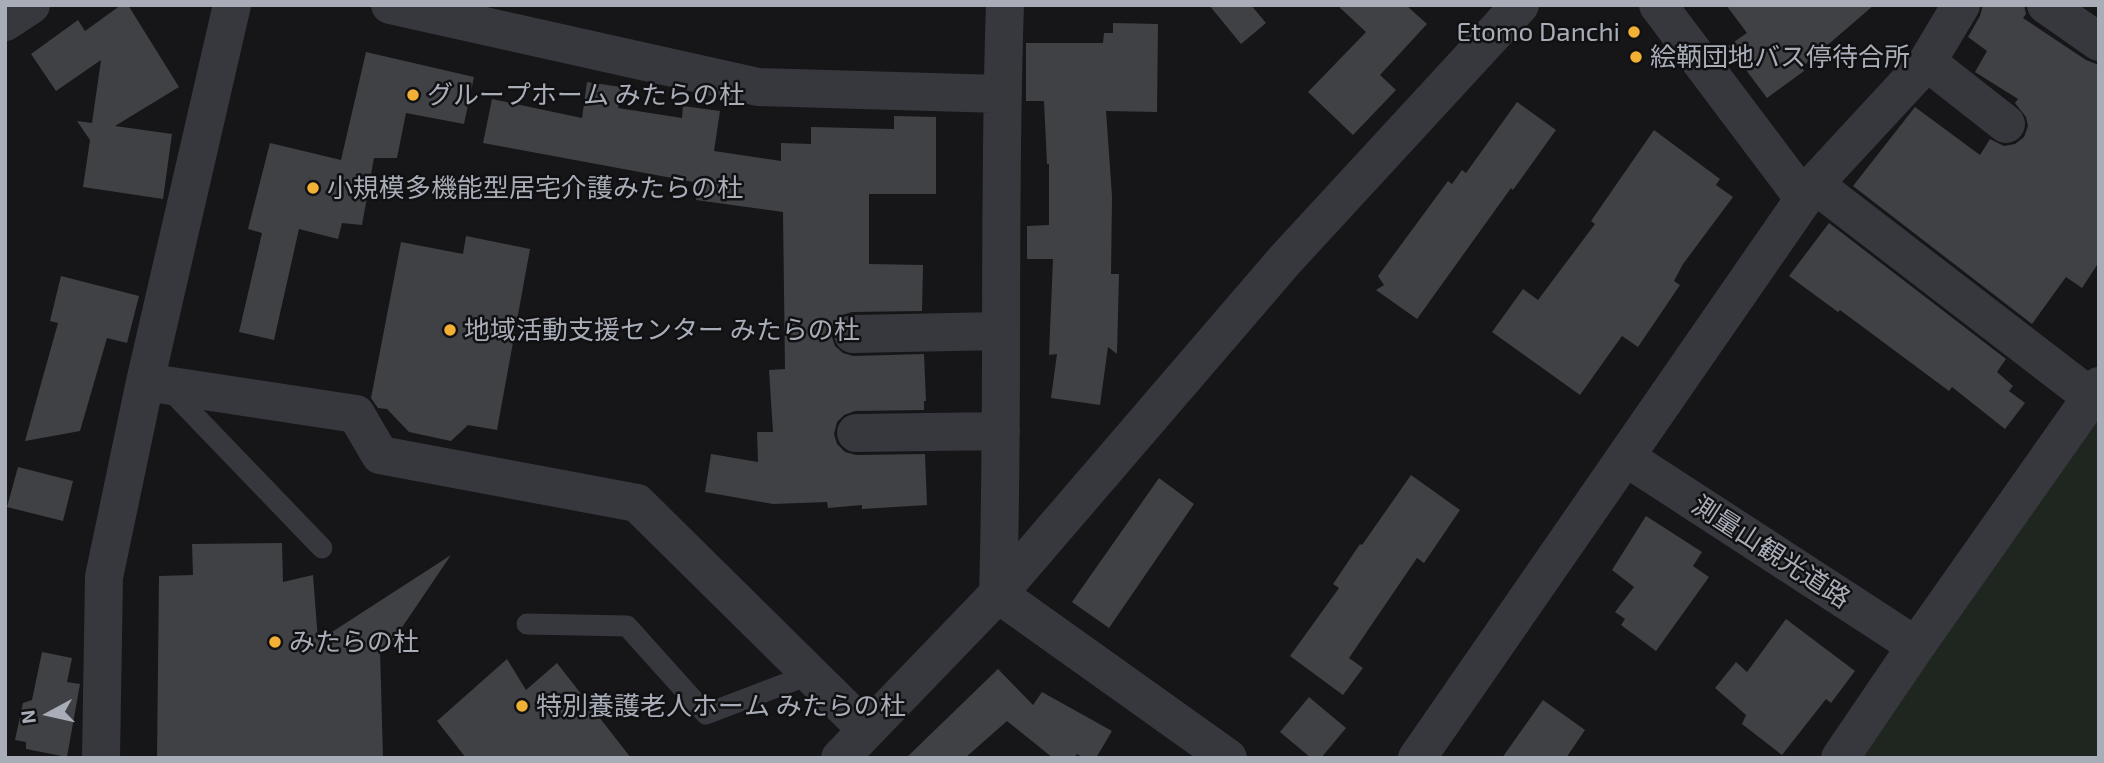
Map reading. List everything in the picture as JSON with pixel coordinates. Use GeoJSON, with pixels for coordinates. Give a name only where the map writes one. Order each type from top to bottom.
{"type":"FeatureCollection","features":[{"type":"Feature","properties":{"kind":"street"},"geometry":{"type":"LineString","coordinates":[[5,22],[31,5]]}},
{"type":"Feature","properties":{"kind":"street"},"geometry":{"type":"LineString","coordinates":[[101,758],[104,577],[155,384],[232,5]]}},
{"type":"Feature","properties":{"kind":"street"},"geometry":{"type":"LineString","coordinates":[[390,5],[758,87],[1001,94]]}},
{"type":"Feature","properties":{"kind":"street"},"geometry":{"type":"LineString","coordinates":[[998,594],[1001,94],[1005,5]]}},
{"type":"Feature","properties":{"kind":"street"},"geometry":{"type":"LineString","coordinates":[[840,758],[998,594],[1285,260],[1520,5]]}},
{"type":"Feature","properties":{"kind":"street"},"geometry":{"type":"LineString","coordinates":[[1658,5],[1809,191],[2095,391],[1840,758]]}},
{"type":"Feature","properties":{"kind":"street"},"geometry":{"type":"LineString","coordinates":[[1417,758],[1627,458],[1809,191],[1927,62],[1961,5]]}},
{"type":"Feature","properties":{"kind":"street"},"geometry":{"type":"LineString","coordinates":[[2046,5],[2099,42]]}},
{"type":"Feature","properties":{"kind":"street"},"geometry":{"type":"LineString","coordinates":[[1927,62],[2006,124]]}},
{"type":"Feature","properties":{"kind":"street"},"geometry":{"type":"LineString","coordinates":[[853,334],[1001,331]]}},
{"type":"Feature","properties":{"kind":"street"},"geometry":{"type":"LineString","coordinates":[[155,384],[356,414],[374,441],[380,456],[637,503],[867,730]]}},
{"type":"Feature","properties":{"kind":"street"},"geometry":{"type":"LineString","coordinates":[[856,433],[1000,431]]}},
{"type":"Feature","properties":{"kind":"street","name":"測量山観光道路"},"geometry":{"type":"LineString","coordinates":[[1627,458],[1916,646]]}},
{"type":"Feature","properties":{"kind":"street"},"geometry":{"type":"LineString","coordinates":[[998,594],[1228,758]]}},
{"type":"Feature","properties":{"kind":"lane"},"geometry":{"type":"LineString","coordinates":[[155,384],[322,548]]}},
{"type":"Feature","properties":{"kind":"lane"},"geometry":{"type":"LineString","coordinates":[[527,624],[627,626],[706,714],[811,674]]}},
{"type":"Feature","properties":{"kind":"shaded area"},"geometry":{"type":"Polygon","coordinates":[[[2099,418],[2099,758],[1849,758],[2099,418]]]}},
{"type":"Feature","properties":{"kind":"building"},"geometry":{"type":"Polygon","coordinates":[[[121,5],[128,5],[179,87],[115,126],[172,134],[163,199],[83,187],[90,140],[77,121],[92,123],[101,60],[56,91],[31,54],[78,20],[85,31],[121,5]]]}},
{"type":"Feature","properties":{"kind":"building"},"geometry":{"type":"Polygon","coordinates":[[[1209,5],[1251,5],[1266,23],[1241,44],[1209,5]]]}},
{"type":"Feature","properties":{"kind":"building"},"geometry":{"type":"Polygon","coordinates":[[[1337,5],[1406,5],[1427,24],[1380,75],[1396,90],[1353,135],[1308,92],[1366,32],[1337,5]]]}},
{"type":"Feature","properties":{"kind":"building"},"geometry":{"type":"Polygon","coordinates":[[[1726,5],[1874,5],[1802,67],[1804,71],[1767,98],[1728,46],[1747,33],[1726,5]]]}},
{"type":"Feature","properties":{"kind":"building"},"geometry":{"type":"Polygon","coordinates":[[[1983,5],[2024,5],[2026,14],[2023,18],[2086,60],[2099,65],[2099,262],[2082,288],[2066,277],[2032,324],[1853,186],[1915,107],[1980,155],[1990,139],[2004,146],[2015,144],[2024,137],[2028,126],[2026,117],[2015,103],[2018,99],[1975,72],[1987,51],[1968,37],[1983,5]]]}},
{"type":"Feature","properties":{"kind":"building"},"geometry":{"type":"Polygon","coordinates":[[[1113,23],[1158,24],[1157,112],[1106,111],[1112,196],[1111,274],[1119,274],[1117,354],[1108,347],[1100,405],[1051,398],[1057,354],[1049,355],[1053,259],[1027,259],[1027,226],[1049,225],[1049,164],[1044,101],[1026,101],[1026,43],[1103,43],[1104,33],[1113,33],[1113,23]]]}},
{"type":"Feature","properties":{"kind":"building"},"geometry":{"type":"Polygon","coordinates":[[[366,52],[474,77],[464,124],[406,113],[397,158],[374,158],[362,225],[342,223],[338,239],[299,229],[274,340],[239,332],[262,233],[248,229],[270,143],[341,160],[366,52]]]}},
{"type":"Feature","properties":{"kind":"building"},"geometry":{"type":"Polygon","coordinates":[[[587,82],[621,87],[618,108],[682,118],[683,106],[720,111],[714,151],[781,161],[781,143],[811,144],[811,127],[894,129],[894,116],[936,117],[936,194],[869,194],[869,264],[923,265],[922,311],[852,312],[842,315],[834,323],[831,334],[835,346],[843,353],[853,356],[924,354],[924,410],[855,411],[844,415],[837,422],[834,434],[837,444],[845,452],[856,455],[925,454],[927,505],[828,508],[827,502],[773,504],[705,492],[711,454],[758,462],[757,432],[773,432],[769,370],[785,369],[783,212],[696,200],[699,183],[483,143],[492,99],[582,118],[587,82]]]}},
{"type":"Feature","properties":{"kind":"building"},"geometry":{"type":"Polygon","coordinates":[[[1517,102],[1556,130],[1417,319],[1376,290],[1384,285],[1378,276],[1448,181],[1452,184],[1462,170],[1466,173],[1517,102]]]}},
{"type":"Feature","properties":{"kind":"building"},"geometry":{"type":"Polygon","coordinates":[[[1654,130],[1720,179],[1716,185],[1733,197],[1683,264],[1674,281],[1680,285],[1638,347],[1622,336],[1580,395],[1492,332],[1523,289],[1538,300],[1595,224],[1591,221],[1654,130]]]}},
{"type":"Feature","properties":{"kind":"building"},"geometry":{"type":"Polygon","coordinates":[[[1829,223],[2006,359],[1997,372],[2013,386],[2009,391],[2025,403],[2005,429],[1952,387],[1949,391],[1840,310],[1838,312],[1789,276],[1829,223]]]}},
{"type":"Feature","properties":{"kind":"building","name":"地域活動支援センター みたらの杜"},"geometry":{"type":"Polygon","coordinates":[[[466,236],[530,249],[497,430],[468,425],[451,441],[409,432],[387,409],[378,408],[371,398],[401,242],[463,254],[466,236]]]}},
{"type":"Feature","properties":{"kind":"building"},"geometry":{"type":"Polygon","coordinates":[[[61,276],[139,296],[127,343],[107,338],[80,431],[25,441],[58,323],[50,321],[61,276]]]}},
{"type":"Feature","properties":{"kind":"building"},"geometry":{"type":"Polygon","coordinates":[[[18,467],[73,481],[63,521],[7,507],[18,467]]]}},
{"type":"Feature","properties":{"kind":"building"},"geometry":{"type":"Polygon","coordinates":[[[1411,475],[1460,510],[1424,563],[1417,558],[1349,658],[1363,668],[1343,695],[1290,656],[1339,588],[1333,584],[1411,475]]]}},
{"type":"Feature","properties":{"kind":"building"},"geometry":{"type":"Polygon","coordinates":[[[1159,478],[1194,504],[1109,628],[1072,602],[1159,478]]]}},
{"type":"Feature","properties":{"kind":"building"},"geometry":{"type":"Polygon","coordinates":[[[1646,516],[1702,552],[1693,566],[1709,577],[1656,651],[1621,625],[1625,619],[1615,612],[1634,587],[1612,570],[1646,516]]]}},
{"type":"Feature","properties":{"kind":"building","name":"みたらの杜"},"geometry":{"type":"Polygon","coordinates":[[[282,543],[283,582],[313,575],[318,641],[451,555],[384,654],[380,649],[383,758],[157,758],[159,576],[193,575],[192,544],[282,543]]]}},
{"type":"Feature","properties":{"kind":"building"},"geometry":{"type":"Polygon","coordinates":[[[1786,619],[1855,671],[1831,703],[1826,699],[1782,755],[1742,724],[1746,715],[1715,688],[1736,662],[1747,672],[1786,619]]]}},
{"type":"Feature","properties":{"kind":"building"},"geometry":{"type":"Polygon","coordinates":[[[42,652],[72,658],[67,682],[80,684],[67,757],[26,749],[26,742],[15,740],[23,703],[32,700],[42,652]]]}},
{"type":"Feature","properties":{"kind":"building","name":"特別養護老人ホーム みたらの杜"},"geometry":{"type":"Polygon","coordinates":[[[507,659],[526,690],[557,663],[631,758],[466,758],[437,721],[507,659]]]}},
{"type":"Feature","properties":{"kind":"building"},"geometry":{"type":"Polygon","coordinates":[[[998,669],[1033,705],[1042,692],[1112,731],[1096,758],[1084,758],[1077,754],[1074,758],[1053,758],[1007,721],[965,758],[906,758],[998,669]]]}},
{"type":"Feature","properties":{"kind":"building"},"geometry":{"type":"Polygon","coordinates":[[[1309,697],[1346,728],[1321,758],[1311,758],[1280,732],[1309,697]]]}},
{"type":"Feature","properties":{"kind":"building"},"geometry":{"type":"Polygon","coordinates":[[[1543,700],[1585,730],[1566,758],[1502,758],[1543,700]]]}},
{"type":"Feature","properties":{"kind":"place","name":"Etomo Danchi"},"geometry":{"type":"Point","coordinates":[1634,32]}},
{"type":"Feature","properties":{"kind":"place","name":"絵鞆団地バス停待合所"},"geometry":{"type":"Point","coordinates":[1636,57]}},
{"type":"Feature","properties":{"kind":"place","name":"グループホーム みたらの杜"},"geometry":{"type":"Point","coordinates":[413,95]}},
{"type":"Feature","properties":{"kind":"place","name":"小規模多機能型居宅介護みたらの杜"},"geometry":{"type":"Point","coordinates":[313,188]}},
{"type":"Feature","properties":{"kind":"place","name":"地域活動支援センター みたらの杜"},"geometry":{"type":"Point","coordinates":[450,330]}},
{"type":"Feature","properties":{"kind":"place","name":"みたらの杜"},"geometry":{"type":"Point","coordinates":[275,642]}},
{"type":"Feature","properties":{"kind":"place","name":"特別養護老人ホーム みたらの杜"},"geometry":{"type":"Point","coordinates":[522,706]}}]}
